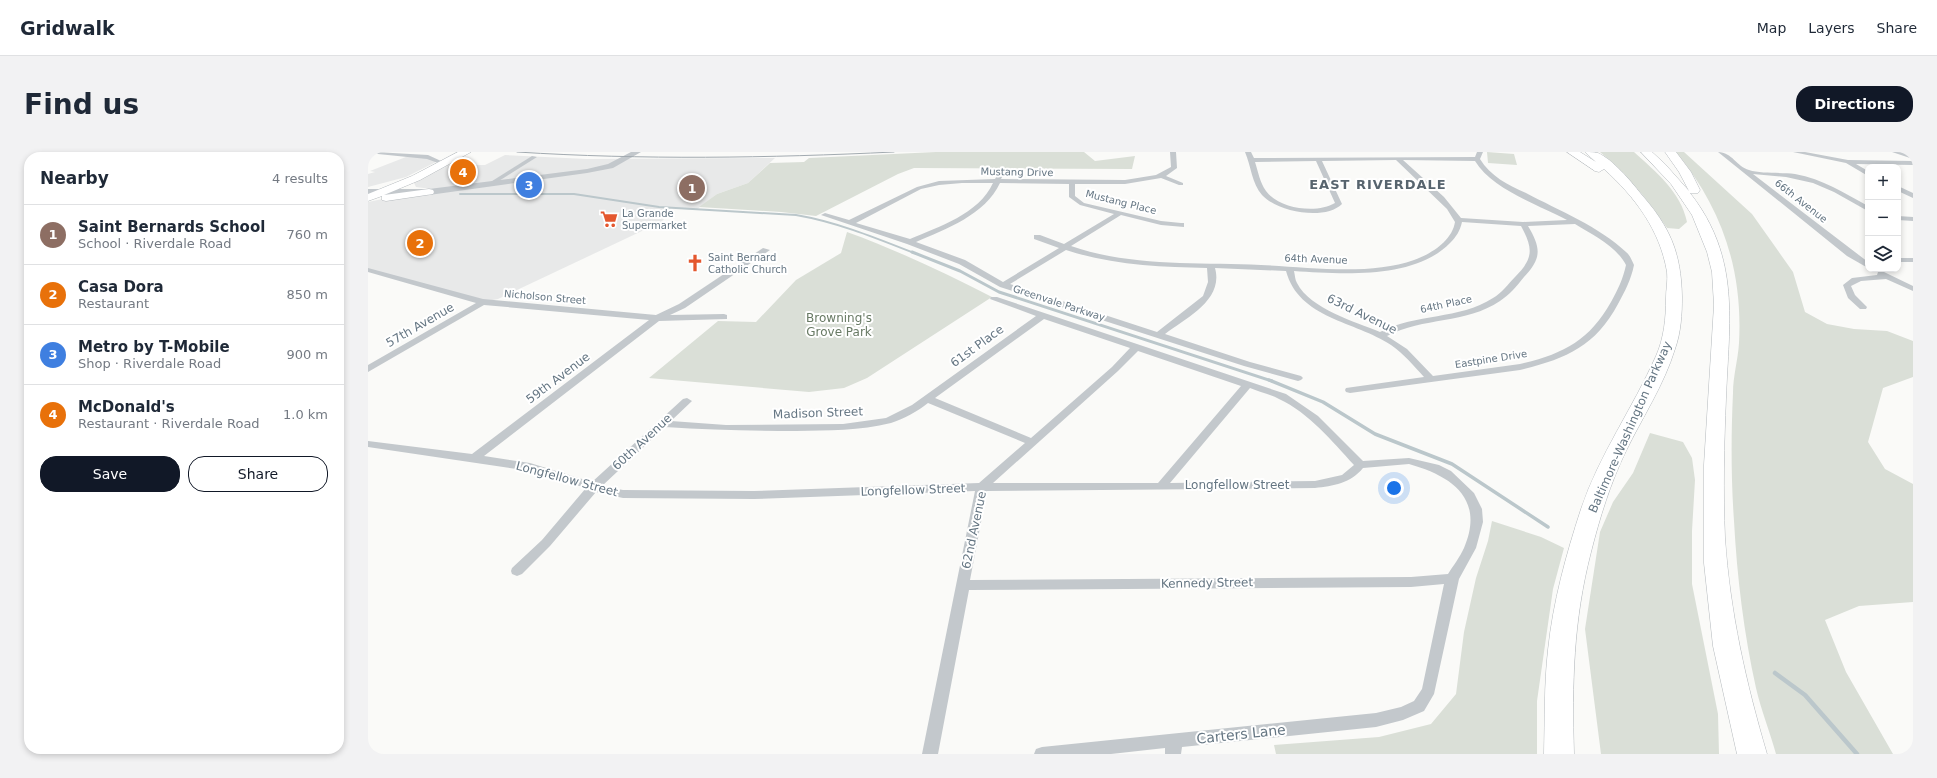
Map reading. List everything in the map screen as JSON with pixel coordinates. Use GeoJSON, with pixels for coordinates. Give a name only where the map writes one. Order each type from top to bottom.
{"type":"FeatureCollection","features":[{"type":"Feature","properties":{"kind":"highway"},"geometry":{"type":"LineString","coordinates":[[1572,152],[1597,167],[1624,189],[1647,219],[1670,255]]}},
{"type":"Feature","properties":{"kind":"highway","name":"Baltimore-Washington Parkway"},"geometry":{"type":"LineString","coordinates":[[1559,754],[1559,682],[1563,632],[1572,586],[1593,506],[1629,425],[1664,356],[1673,324],[1675,306],[1674,273],[1670,255],[1663,237],[1646,208],[1617,175],[1590,152]]}},
{"type":"Feature","properties":{"kind":"highway"},"geometry":{"type":"LineString","coordinates":[[1646,152],[1669,174],[1691,202],[1711,241]]}},
{"type":"Feature","properties":{"kind":"highway"},"geometry":{"type":"LineString","coordinates":[[1670,152],[1685,172],[1703,209],[1718,267],[1722,294],[1714,451],[1714,539],[1725,632],[1752,754]]}},
{"type":"Feature","properties":{"kind":"main road"},"geometry":{"type":"LineString","coordinates":[[373,192],[438,161],[462,153]]}},
{"type":"Feature","properties":{"kind":"main road"},"geometry":{"type":"LineString","coordinates":[[373,192],[424,174],[462,153]]}},
{"type":"Feature","properties":{"kind":"main road"},"geometry":{"type":"LineString","coordinates":[[424,174],[414,183],[416,187],[430,191]]}},
{"type":"Feature","properties":{"kind":"main road"},"geometry":{"type":"LineString","coordinates":[[368,202],[430,191]]}},
{"type":"Feature","properties":{"kind":"street"},"geometry":{"type":"LineString","coordinates":[[378,152],[428,157],[438,161]]}},
{"type":"Feature","properties":{"kind":"street"},"geometry":{"type":"LineString","coordinates":[[373,192],[430,191],[604,168],[622,161],[637,152]]}},
{"type":"Feature","properties":{"kind":"street"},"geometry":{"type":"LineString","coordinates":[[1162,176],[1174,168],[1173,152]]}},
{"type":"Feature","properties":{"kind":"street"},"geometry":{"type":"LineString","coordinates":[[1248,152],[1263,192],[1269,199],[1304,210],[1330,209],[1339,204],[1337,196],[1318,159]]}},
{"type":"Feature","properties":{"kind":"street","name":"66th Avenue"},"geometry":{"type":"LineString","coordinates":[[1721,152],[1865,264]]}},
{"type":"Feature","properties":{"kind":"street"},"geometry":{"type":"LineString","coordinates":[[1796,152],[1848,162],[1913,164]]}},
{"type":"Feature","properties":{"kind":"street"},"geometry":{"type":"LineString","coordinates":[[1896,152],[1913,157]]}},
{"type":"Feature","properties":{"kind":"street"},"geometry":{"type":"LineString","coordinates":[[1252,160],[1479,156]]}},
{"type":"Feature","properties":{"kind":"street","name":"Eastpine Drive"},"geometry":{"type":"LineString","coordinates":[[1350,390],[1537,363],[1579,344],[1598,329],[1605,320],[1627,280],[1630,266],[1626,257],[1613,245],[1576,222],[1502,184],[1483,169],[1479,156]]}},
{"type":"Feature","properties":{"kind":"street"},"geometry":{"type":"LineString","coordinates":[[492,183],[534,157]]}},
{"type":"Feature","properties":{"kind":"street"},"geometry":{"type":"LineString","coordinates":[[1398,158],[1416,177],[1456,213],[1458,220],[1523,224],[1576,222]]}},
{"type":"Feature","properties":{"kind":"street"},"geometry":{"type":"LineString","coordinates":[[1848,162],[1865,172]]}},
{"type":"Feature","properties":{"kind":"street"},"geometry":{"type":"LineString","coordinates":[[1746,172],[1786,175],[1817,182],[1837,190],[1865,207]]}},
{"type":"Feature","properties":{"kind":"street"},"geometry":{"type":"LineString","coordinates":[[910,242],[971,212],[990,195],[998,182],[1001,173]]}},
{"type":"Feature","properties":{"kind":"street"},"geometry":{"type":"LineString","coordinates":[[1162,176],[1181,184]]}},
{"type":"Feature","properties":{"kind":"street","name":"Mustang Drive"},"geometry":{"type":"LineString","coordinates":[[850,223],[912,191],[926,186],[948,182],[1134,181],[1162,176]]}},
{"type":"Feature","properties":{"kind":"street","name":"Mustang Place"},"geometry":{"type":"LineString","coordinates":[[1072,182],[1071,195],[1074,200],[1094,207],[1161,223],[1181,225]]}},
{"type":"Feature","properties":{"kind":"street"},"geometry":{"type":"LineString","coordinates":[[1901,190],[1913,196]]}},
{"type":"Feature","properties":{"kind":"street"},"geometry":{"type":"LineString","coordinates":[[1003,285],[1120,213]]}},
{"type":"Feature","properties":{"kind":"street","name":"Greenvale Parkway"},"geometry":{"type":"LineString","coordinates":[[825,215],[910,242],[962,262],[1003,285],[1246,364],[1298,378]]}},
{"type":"Feature","properties":{"kind":"street"},"geometry":{"type":"LineString","coordinates":[[1901,218],[1913,219]]}},
{"type":"Feature","properties":{"kind":"street","name":"64th Avenue"},"geometry":{"type":"LineString","coordinates":[[1037,237],[1096,256],[1155,264],[1360,270],[1408,264],[1430,257],[1444,249],[1456,231],[1458,220]]}},
{"type":"Feature","properties":{"kind":"street","name":"64th Place"},"geometry":{"type":"LineString","coordinates":[[1380,336],[1393,329],[1413,322],[1451,317],[1476,310],[1504,294],[1527,271],[1534,259],[1533,241],[1523,224]]}},
{"type":"Feature","properties":{"kind":"street","name":"59th Avenue"},"geometry":{"type":"LineString","coordinates":[[474,458],[657,318],[682,306],[766,250]]}},
{"type":"Feature","properties":{"kind":"street"},"geometry":{"type":"LineString","coordinates":[[1858,260],[1865,260]]}},
{"type":"Feature","properties":{"kind":"street"},"geometry":{"type":"LineString","coordinates":[[1901,260],[1913,260]]}},
{"type":"Feature","properties":{"kind":"street"},"geometry":{"type":"LineString","coordinates":[[1158,335],[1206,298],[1210,292],[1213,282],[1213,274],[1210,266]]}},
{"type":"Feature","properties":{"kind":"street","name":"63rd Avenue"},"geometry":{"type":"LineString","coordinates":[[1289,269],[1289,276],[1296,289],[1307,300],[1330,314],[1394,343],[1404,351],[1431,379]]}},
{"type":"Feature","properties":{"kind":"street","name":"Nicholson Street"},"geometry":{"type":"LineString","coordinates":[[368,270],[483,302],[657,318],[724,317]]}},
{"type":"Feature","properties":{"kind":"street"},"geometry":{"type":"LineString","coordinates":[[1878,272],[1885,277],[1913,289]]}},
{"type":"Feature","properties":{"kind":"street"},"geometry":{"type":"LineString","coordinates":[[1863,307],[1851,296],[1847,285],[1863,278],[1885,277]]}},
{"type":"Feature","properties":{"kind":"street","name":"Greenvale Parkway"},"geometry":{"type":"LineString","coordinates":[[994,298],[1042,316],[1137,346],[1282,396],[1301,407],[1360,466]]}},
{"type":"Feature","properties":{"kind":"street","name":"57th Avenue"},"geometry":{"type":"LineString","coordinates":[[368,369],[483,302]]}},
{"type":"Feature","properties":{"kind":"street","name":"61st Place"},"geometry":{"type":"LineString","coordinates":[[928,399],[1042,316]]}},
{"type":"Feature","properties":{"kind":"street","name":"62nd Avenue"},"geometry":{"type":"LineString","coordinates":[[930,754],[982,488],[1115,369],[1137,346]]}},
{"type":"Feature","properties":{"kind":"street"},"geometry":{"type":"LineString","coordinates":[[1162,485],[1248,384]]}},
{"type":"Feature","properties":{"kind":"street"},"geometry":{"type":"LineString","coordinates":[[928,399],[1033,443]]}},
{"type":"Feature","properties":{"kind":"street","name":"Madison Street"},"geometry":{"type":"LineString","coordinates":[[662,424],[726,428],[866,425],[889,420],[916,407],[928,399]]}},
{"type":"Feature","properties":{"kind":"street","name":"60th Avenue"},"geometry":{"type":"LineString","coordinates":[[517,571],[546,543],[594,487],[687,401]]}},
{"type":"Feature","properties":{"kind":"street","name":"Longfellow Street"},"geometry":{"type":"LineString","coordinates":[[368,444],[530,467],[594,487],[623,494],[651,495],[754,495],[982,488],[1309,484],[1334,482],[1349,477],[1356,473],[1360,466]]}},
{"type":"Feature","properties":{"kind":"street"},"geometry":{"type":"LineString","coordinates":[[1360,466],[1390,462],[1415,462],[1435,468],[1453,479],[1470,496],[1478,515],[1470,548],[1452,579]]}},
{"type":"Feature","properties":{"kind":"street","name":"Kennedy Street"},"geometry":{"type":"LineString","coordinates":[[963,585],[1396,582],[1452,579]]}},
{"type":"Feature","properties":{"kind":"street","name":"Carters Lane"},"geometry":{"type":"LineString","coordinates":[[1042,754],[1173,747],[1376,720],[1403,713],[1419,706],[1429,690],[1452,579]]}},
{"type":"Feature","properties":{"kind":"shaded area"},"geometry":{"type":"Polygon","coordinates":[[[411,155],[438,161],[406,177],[368,187],[368,174],[375,172],[370,171],[411,155]]]}},
{"type":"Feature","properties":{"kind":"shaded area"},"geometry":{"type":"Polygon","coordinates":[[[505,155],[587,159],[775,158],[748,183],[717,194],[696,210],[671,208],[665,212],[664,219],[661,222],[498,299],[483,302],[368,270],[368,202],[431,189],[416,187],[414,183],[416,179],[440,165],[485,165],[505,155]]]}},
{"type":"Feature","properties":{"kind":"green space"},"geometry":{"type":"Polygon","coordinates":[[[936,152],[1084,152],[1095,161],[1135,156],[1132,169],[914,168],[898,174],[816,216],[781,212],[699,207],[717,194],[748,183],[770,163],[804,162],[809,158],[936,152]]]}},
{"type":"Feature","properties":{"kind":"green space"},"geometry":{"type":"Polygon","coordinates":[[[1487,152],[1514,154],[1517,165],[1488,163],[1487,152]]]}},
{"type":"Feature","properties":{"kind":"green space"},"geometry":{"type":"Polygon","coordinates":[[[1600,152],[1634,152],[1659,175],[1673,192],[1684,211],[1687,222],[1679,229],[1667,228],[1636,187],[1610,160],[1600,152]]]}},
{"type":"Feature","properties":{"kind":"green space"},"geometry":{"type":"Polygon","coordinates":[[[1676,152],[1684,152],[1752,214],[1793,272],[1805,312],[1827,324],[1854,329],[1887,331],[1913,341],[1913,377],[1883,388],[1868,442],[1885,469],[1913,484],[1913,602],[1859,606],[1825,620],[1846,672],[1893,754],[1776,754],[1758,696],[1752,668],[1737,563],[1733,505],[1732,425],[1733,387],[1739,343],[1739,316],[1733,265],[1726,241],[1706,195],[1676,152]]]}},
{"type":"Feature","properties":{"kind":"green space","name":"Browning's Grove Park"},"geometry":{"type":"Polygon","coordinates":[[[847,232],[921,262],[992,297],[867,378],[844,388],[809,392],[649,378],[718,321],[756,322],[796,280],[841,253],[847,232]]]}},
{"type":"Feature","properties":{"kind":"green space"},"geometry":{"type":"Polygon","coordinates":[[[1650,433],[1683,442],[1692,458],[1695,480],[1692,531],[1692,584],[1718,714],[1719,754],[1601,754],[1585,629],[1600,532],[1613,502],[1633,473],[1650,433]]]}},
{"type":"Feature","properties":{"kind":"green space"},"geometry":{"type":"Polygon","coordinates":[[[1492,521],[1541,537],[1564,548],[1553,589],[1537,701],[1537,754],[1276,754],[1274,745],[1379,737],[1431,724],[1456,694],[1464,632],[1476,578],[1488,541],[1492,521]]]}},
{"type":"Feature","properties":{"kind":"waterway"},"geometry":{"type":"LineString","coordinates":[[460,194],[574,194],[659,207],[796,215],[841,226],[914,253]]}},
{"type":"Feature","properties":{"kind":"waterway"},"geometry":{"type":"LineString","coordinates":[[912,252],[960,271],[999,292],[1269,380]]}},
{"type":"Feature","properties":{"kind":"waterway"},"geometry":{"type":"LineString","coordinates":[[1269,380],[1323,402],[1375,434],[1452,464],[1548,527]]}},
{"type":"Feature","properties":{"kind":"waterway"},"geometry":{"type":"LineString","coordinates":[[1775,673],[1805,695],[1857,754]]}},
{"type":"Feature","properties":{"kind":"tram line"},"geometry":{"type":"LineString","coordinates":[[517,152],[564,155],[658,157],[800,156],[894,152]]}},
{"type":"Feature","properties":{"kind":"place","name":"McDonald's"},"geometry":{"type":"Point","coordinates":[463,172]}},
{"type":"Feature","properties":{"kind":"place","name":"Metro by T-Mobile"},"geometry":{"type":"Point","coordinates":[529,185]}},
{"type":"Feature","properties":{"kind":"place","name":"Saint Bernards School"},"geometry":{"type":"Point","coordinates":[692,188]}},
{"type":"Feature","properties":{"kind":"place","name":"La Grande Supermarket"},"geometry":{"type":"Point","coordinates":[609,219]}},
{"type":"Feature","properties":{"kind":"place","name":"Casa Dora"},"geometry":{"type":"Point","coordinates":[420,243]}},
{"type":"Feature","properties":{"kind":"place","name":"Saint Bernard Catholic Church"},"geometry":{"type":"Point","coordinates":[695,263]}},
{"type":"Feature","properties":{"kind":"district","name":"EAST RIVERDALE"},"geometry":{"type":"Point","coordinates":[1378,184]}}]}
